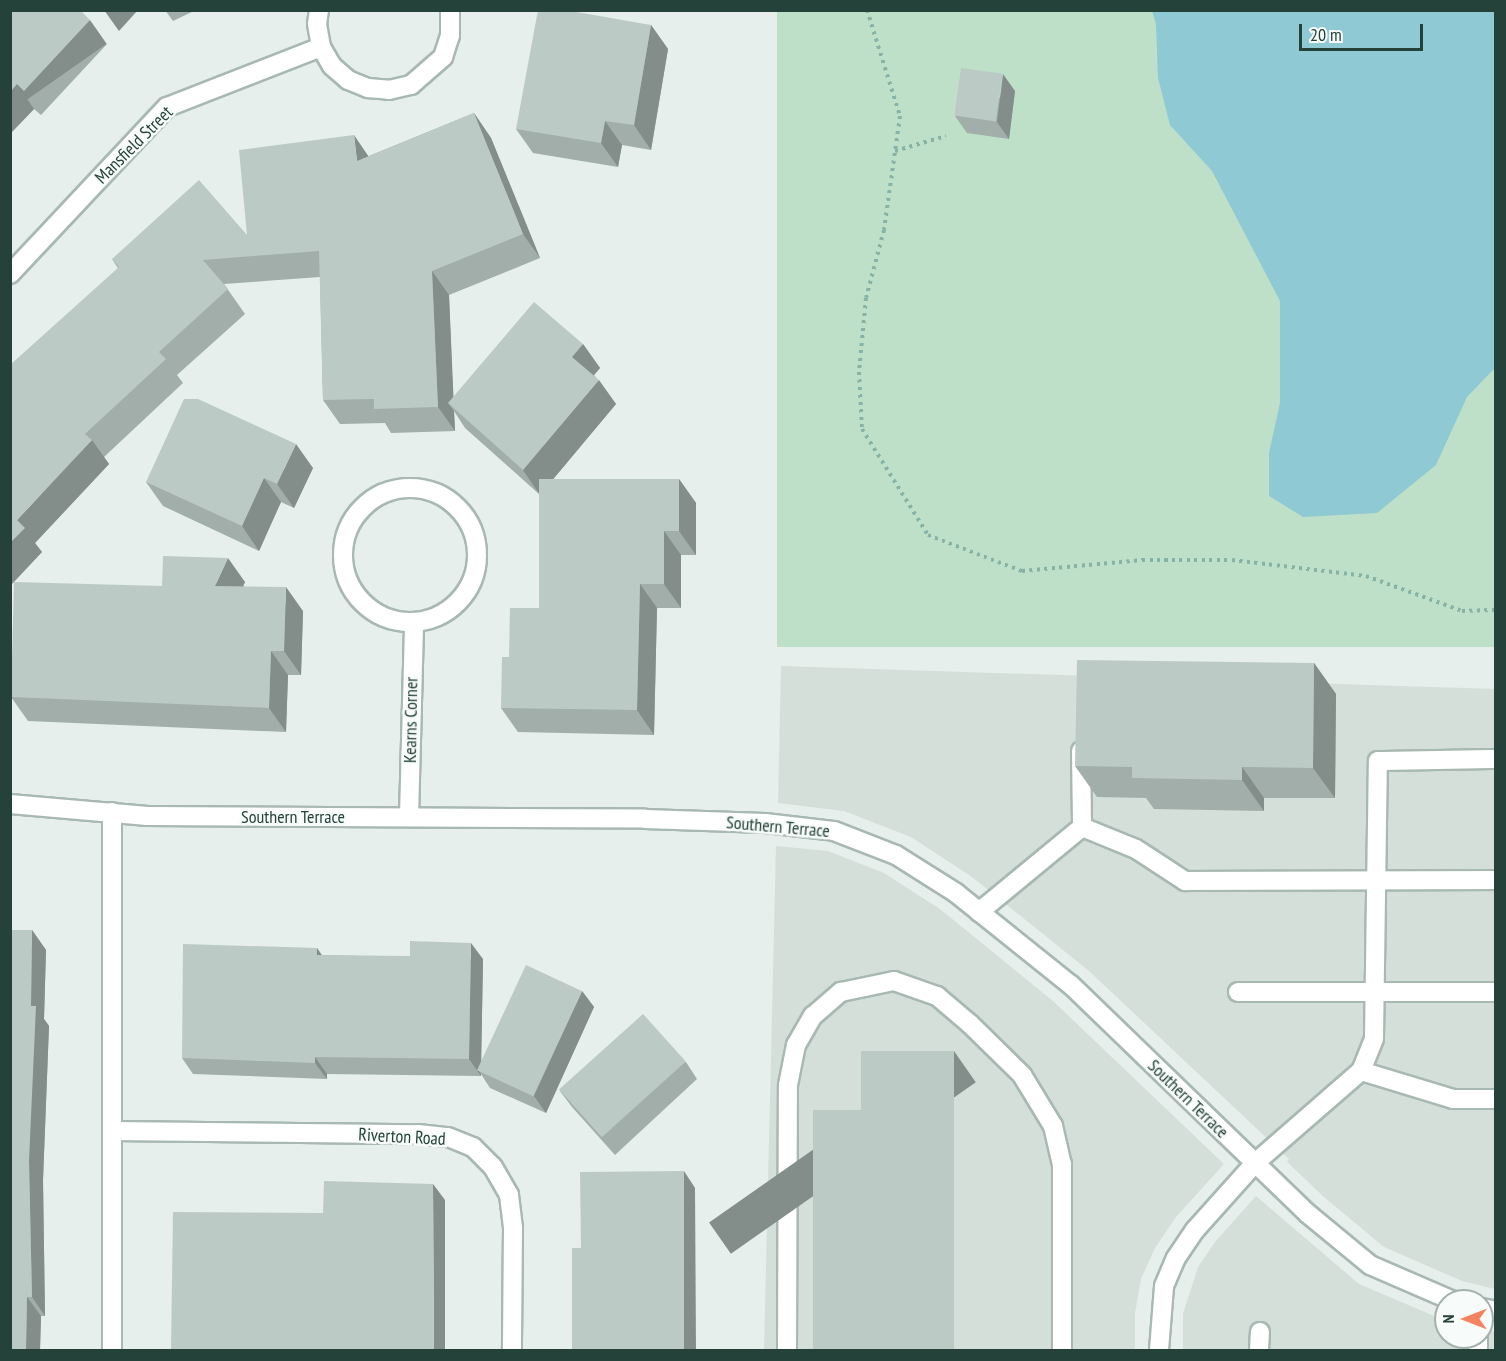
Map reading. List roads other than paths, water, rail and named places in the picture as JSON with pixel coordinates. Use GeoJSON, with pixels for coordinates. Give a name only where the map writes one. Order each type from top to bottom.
{"type":"FeatureCollection","features":[{"type":"Feature","properties":{"kind":"street"},"geometry":{"type":"LineString","coordinates":[[319,10],[317,24],[321,47],[332,66],[348,80],[368,88],[389,90],[411,85],[443,57],[450,36],[450,10]]}},
{"type":"Feature","properties":{"kind":"street","name":"Mansfield Street"},"geometry":{"type":"LineString","coordinates":[[10,274],[167,107],[321,47]]}},
{"type":"Feature","properties":{"kind":"street"},"geometry":{"type":"LineString","coordinates":[[400,488],[423,488],[443,495],[460,509],[478,548],[468,591],[444,613],[414,622],[391,620],[371,610],[355,593],[345,573],[346,539],[361,508],[379,495],[400,488]]}},
{"type":"Feature","properties":{"kind":"street","name":"Kearns Corner"},"geometry":{"type":"LineString","coordinates":[[409,817],[414,622]]}},
{"type":"Feature","properties":{"kind":"street"},"geometry":{"type":"LineString","coordinates":[[1081,732],[1082,827]]}},
{"type":"Feature","properties":{"kind":"street"},"geometry":{"type":"LineString","coordinates":[[1159,1350],[1164,1286],[1176,1258],[1194,1230],[1256,1163],[1361,1071],[1374,1038],[1378,761],[1496,759]]}},
{"type":"Feature","properties":{"kind":"street","name":"Southern Terrace"},"geometry":{"type":"LineString","coordinates":[[10,804],[112,813],[645,819],[834,831],[896,855],[979,912],[1071,986],[1256,1163],[1370,1265],[1434,1293]]}},
{"type":"Feature","properties":{"kind":"street"},"geometry":{"type":"LineString","coordinates":[[112,813],[112,1350]]}},
{"type":"Feature","properties":{"kind":"street"},"geometry":{"type":"LineString","coordinates":[[1082,827],[1136,849],[1185,881],[1496,880]]}},
{"type":"Feature","properties":{"kind":"street"},"geometry":{"type":"LineString","coordinates":[[979,912],[1082,827]]}},
{"type":"Feature","properties":{"kind":"street"},"geometry":{"type":"LineString","coordinates":[[787,1350],[788,1085],[796,1045],[813,1016],[841,992],[894,981],[937,996],[970,1024],[1022,1075],[1053,1126],[1062,1164],[1062,1350]]}},
{"type":"Feature","properties":{"kind":"street"},"geometry":{"type":"LineString","coordinates":[[1238,992],[1496,993]]}},
{"type":"Feature","properties":{"kind":"street"},"geometry":{"type":"LineString","coordinates":[[1361,1071],[1453,1099],[1496,1099]]}},
{"type":"Feature","properties":{"kind":"street","name":"Riverton Road"},"geometry":{"type":"LineString","coordinates":[[113,1131],[418,1134],[448,1137],[473,1148],[493,1167],[509,1195],[513,1228],[512,1350]]}},
{"type":"Feature","properties":{"kind":"water"},"geometry":{"type":"Polygon","coordinates":[[[1152,11],[1495,11],[1495,368],[1467,397],[1436,465],[1377,513],[1303,517],[1269,496],[1269,453],[1280,403],[1280,301],[1212,171],[1170,125],[1158,78],[1156,24],[1152,11]]]}}]}
